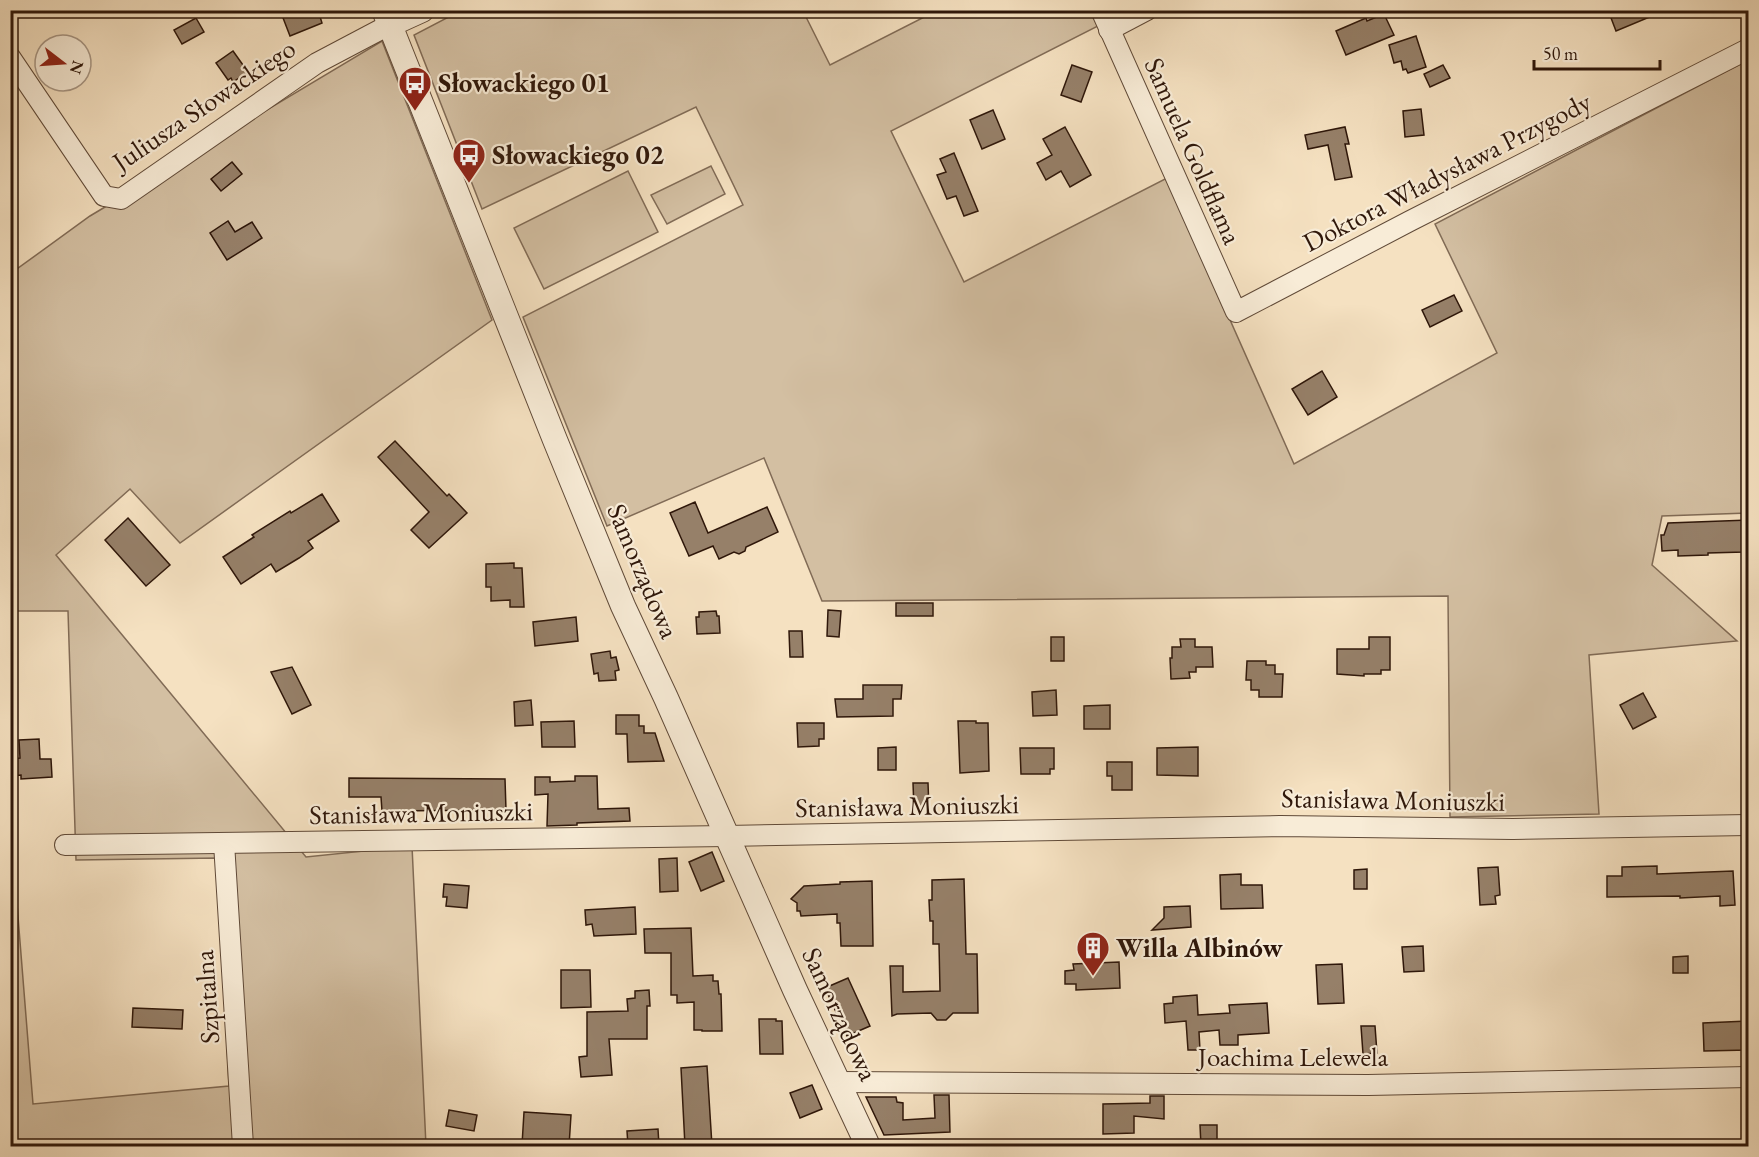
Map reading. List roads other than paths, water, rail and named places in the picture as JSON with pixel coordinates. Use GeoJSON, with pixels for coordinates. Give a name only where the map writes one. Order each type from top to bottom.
{"type":"FeatureCollection","features":[{"type":"Feature","properties":{"kind":"street","name":"Juliusza Słowackiego"},"geometry":{"type":"LineString","coordinates":[[10,57],[104,196],[121,199],[317,63],[387,18],[422,10]]}},
{"type":"Feature","properties":{"kind":"street","name":"Samuela Goldflama"},"geometry":{"type":"LineString","coordinates":[[1101,10],[1236,312]]}},
{"type":"Feature","properties":{"kind":"street"},"geometry":{"type":"LineString","coordinates":[[1109,30],[1148,10]]}},
{"type":"Feature","properties":{"kind":"street","name":"Samorządowa"},"geometry":{"type":"LineString","coordinates":[[387,18],[623,606],[790,979],[868,1146]]}},
{"type":"Feature","properties":{"kind":"street","name":"Doktora Władysława Przygody"},"geometry":{"type":"LineString","coordinates":[[1236,312],[1749,49]]}},
{"type":"Feature","properties":{"kind":"street","name":"Stanisława Moniuszki"},"geometry":{"type":"LineString","coordinates":[[66,845],[1280,826],[1514,829],[1749,825]]}},
{"type":"Feature","properties":{"kind":"street","name":"Szpitalna"},"geometry":{"type":"LineString","coordinates":[[224,843],[243,1146]]}},
{"type":"Feature","properties":{"kind":"street","name":"Joachima Lelewela"},"geometry":{"type":"LineString","coordinates":[[838,1082],[1368,1085],[1749,1077]]}},
{"type":"Feature","properties":{"kind":"place","name":"Słowackiego 01"},"geometry":{"type":"Point","coordinates":[415,112]}},
{"type":"Feature","properties":{"kind":"place","name":"Słowackiego 02"},"geometry":{"type":"Point","coordinates":[469,184]}},
{"type":"Feature","properties":{"kind":"place","name":"Willa Albinów"},"geometry":{"type":"Point","coordinates":[1093,977]}}]}
